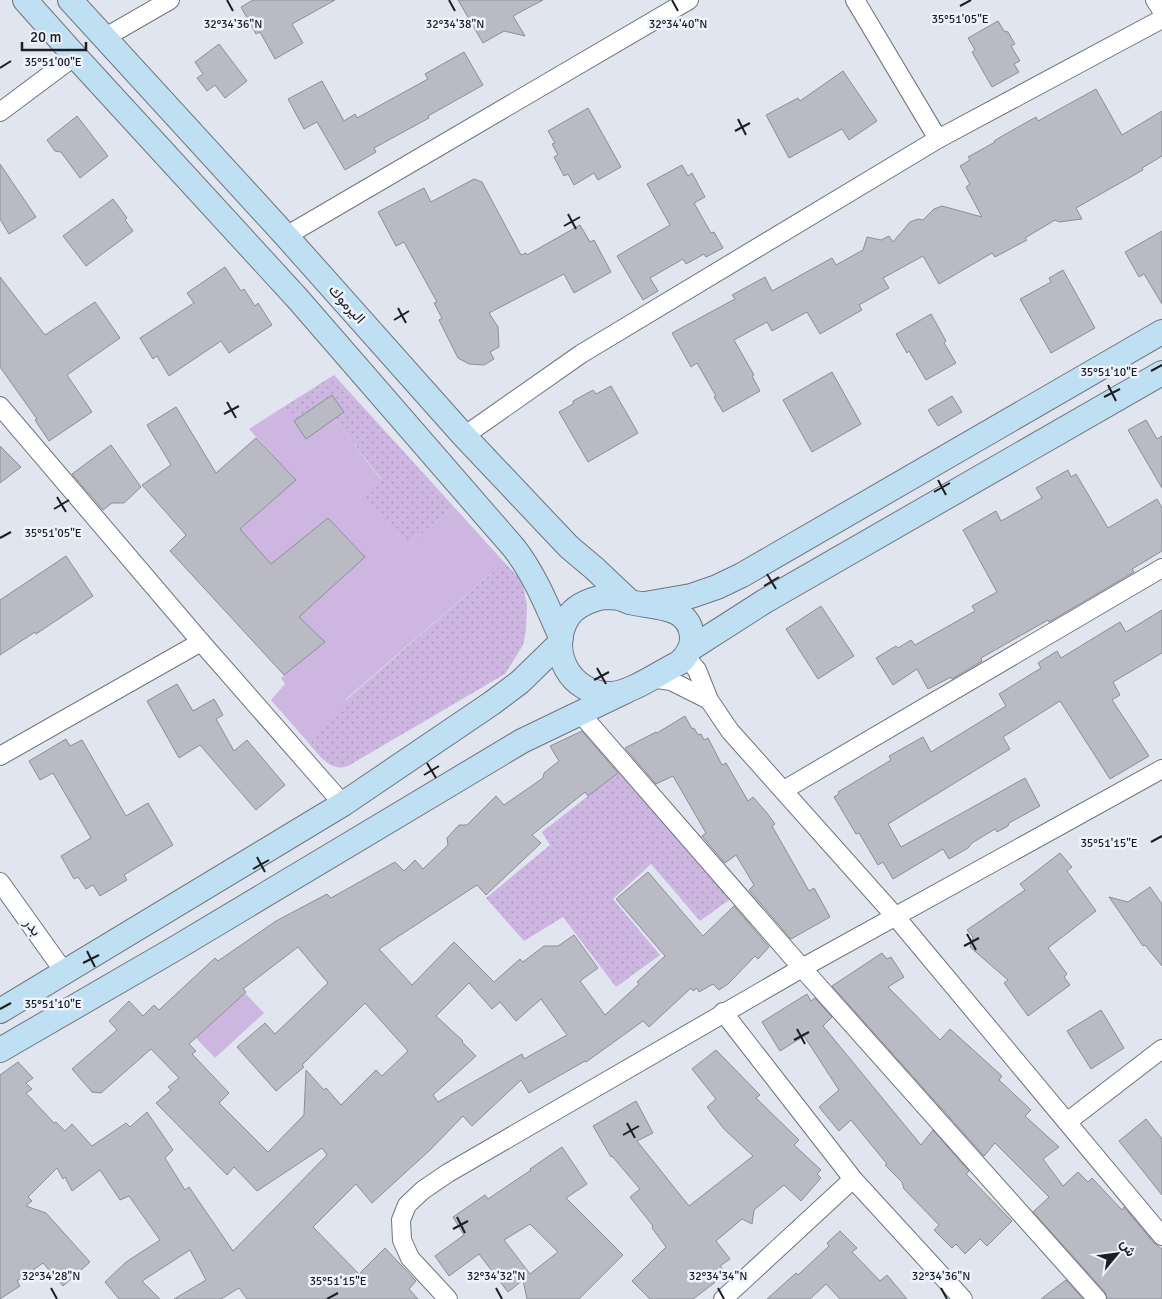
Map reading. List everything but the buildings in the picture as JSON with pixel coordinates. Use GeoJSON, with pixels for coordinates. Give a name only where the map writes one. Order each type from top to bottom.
{"type":"FeatureCollection","features":[{"type":"Feature","properties":{"kind":"street"},"geometry":{"type":"LineString","coordinates":[[25,0],[297,298],[527,564],[542,594],[560,640],[562,660],[569,674],[580,685],[595,692],[611,694],[626,691]]}},
{"type":"Feature","properties":{"kind":"street","name":"اليرموك"},"geometry":{"type":"LineString","coordinates":[[70,0],[286,236],[464,436],[562,540],[638,603]]}},
{"type":"Feature","properties":{"kind":"street"},"geometry":{"type":"LineString","coordinates":[[104,38],[170,0]]}},
{"type":"Feature","properties":{"kind":"street"},"geometry":{"type":"LineString","coordinates":[[286,236],[689,0]]}},
{"type":"Feature","properties":{"kind":"street"},"geometry":{"type":"LineString","coordinates":[[855,0],[938,139]]}},
{"type":"Feature","properties":{"kind":"street"},"geometry":{"type":"LineString","coordinates":[[1155,0],[1162,11]]}},
{"type":"Feature","properties":{"kind":"street"},"geometry":{"type":"LineString","coordinates":[[464,436],[581,354],[938,139],[1162,19]]}},
{"type":"Feature","properties":{"kind":"street"},"geometry":{"type":"LineString","coordinates":[[0,112],[75,56]]}},
{"type":"Feature","properties":{"kind":"street"},"geometry":{"type":"LineString","coordinates":[[638,603],[691,596],[717,587],[742,575],[1162,332]]}},
{"type":"Feature","properties":{"kind":"street"},"geometry":{"type":"LineString","coordinates":[[0,1050],[171,951],[522,741],[679,663],[688,653],[765,602],[1162,373]]}},
{"type":"Feature","properties":{"kind":"street"},"geometry":{"type":"LineString","coordinates":[[0,406],[201,642],[344,804]]}},
{"type":"Feature","properties":{"kind":"street"},"geometry":{"type":"LineString","coordinates":[[784,790],[1162,568]]}},
{"type":"Feature","properties":{"kind":"street"},"geometry":{"type":"LineString","coordinates":[[0,1011],[344,804],[520,682],[560,640],[568,617],[578,607],[590,600],[604,597],[619,598],[673,610],[687,622],[691,630],[692,640],[688,653],[709,700],[730,731],[895,916],[1162,1236]]}},
{"type":"Feature","properties":{"kind":"street"},"geometry":{"type":"LineString","coordinates":[[0,756],[201,642]]}},
{"type":"Feature","properties":{"kind":"street"},"geometry":{"type":"LineString","coordinates":[[650,678],[672,681],[709,700]]}},
{"type":"Feature","properties":{"kind":"street"},"geometry":{"type":"LineString","coordinates":[[580,713],[802,968],[1097,1299]]}},
{"type":"Feature","properties":{"kind":"street"},"geometry":{"type":"LineString","coordinates":[[448,1299],[410,1258],[402,1240],[401,1220],[407,1205],[423,1190],[448,1173],[723,1012],[895,916],[1159,776]]}},
{"type":"Feature","properties":{"kind":"street","name":"بدر"},"geometry":{"type":"LineString","coordinates":[[0,882],[65,973]]}},
{"type":"Feature","properties":{"kind":"street"},"geometry":{"type":"LineString","coordinates":[[723,1012],[853,1179],[962,1299]]}},
{"type":"Feature","properties":{"kind":"street"},"geometry":{"type":"LineString","coordinates":[[1067,1122],[1162,1049]]}},
{"type":"Feature","properties":{"kind":"street"},"geometry":{"type":"LineString","coordinates":[[724,1299],[853,1179]]}},
{"type":"Feature","properties":{"kind":"shaded area"},"geometry":{"type":"Polygon","coordinates":[[[334,375],[454,507],[408,545],[363,496],[381,479],[335,419],[344,412],[332,395],[294,421],[285,406],[334,375]]]}},
{"type":"Feature","properties":{"kind":"shaded area"},"geometry":{"type":"Polygon","coordinates":[[[285,406],[306,438],[335,419],[381,480],[364,496],[408,545],[454,507],[504,562],[346,699],[348,703],[306,740],[271,700],[285,684],[281,678],[324,642],[291,610],[306,611],[365,557],[328,518],[271,564],[240,529],[296,480],[249,429],[285,406]]]}},
{"type":"Feature","properties":{"kind":"shaded area"},"geometry":{"type":"Polygon","coordinates":[[[504,562],[518,577],[523,586],[527,605],[523,645],[505,674],[348,766],[335,767],[324,760],[306,740],[347,703],[346,700],[504,562]]]}},
{"type":"Feature","properties":{"kind":"shaded area"},"geometry":{"type":"Polygon","coordinates":[[[620,771],[733,897],[700,921],[651,864],[613,899],[660,955],[616,987],[563,917],[524,941],[486,898],[550,845],[542,832],[620,771]]]}},
{"type":"Feature","properties":{"kind":"shaded area"},"geometry":{"type":"Polygon","coordinates":[[[245,993],[264,1013],[215,1058],[196,1038],[245,993]]]}}]}
